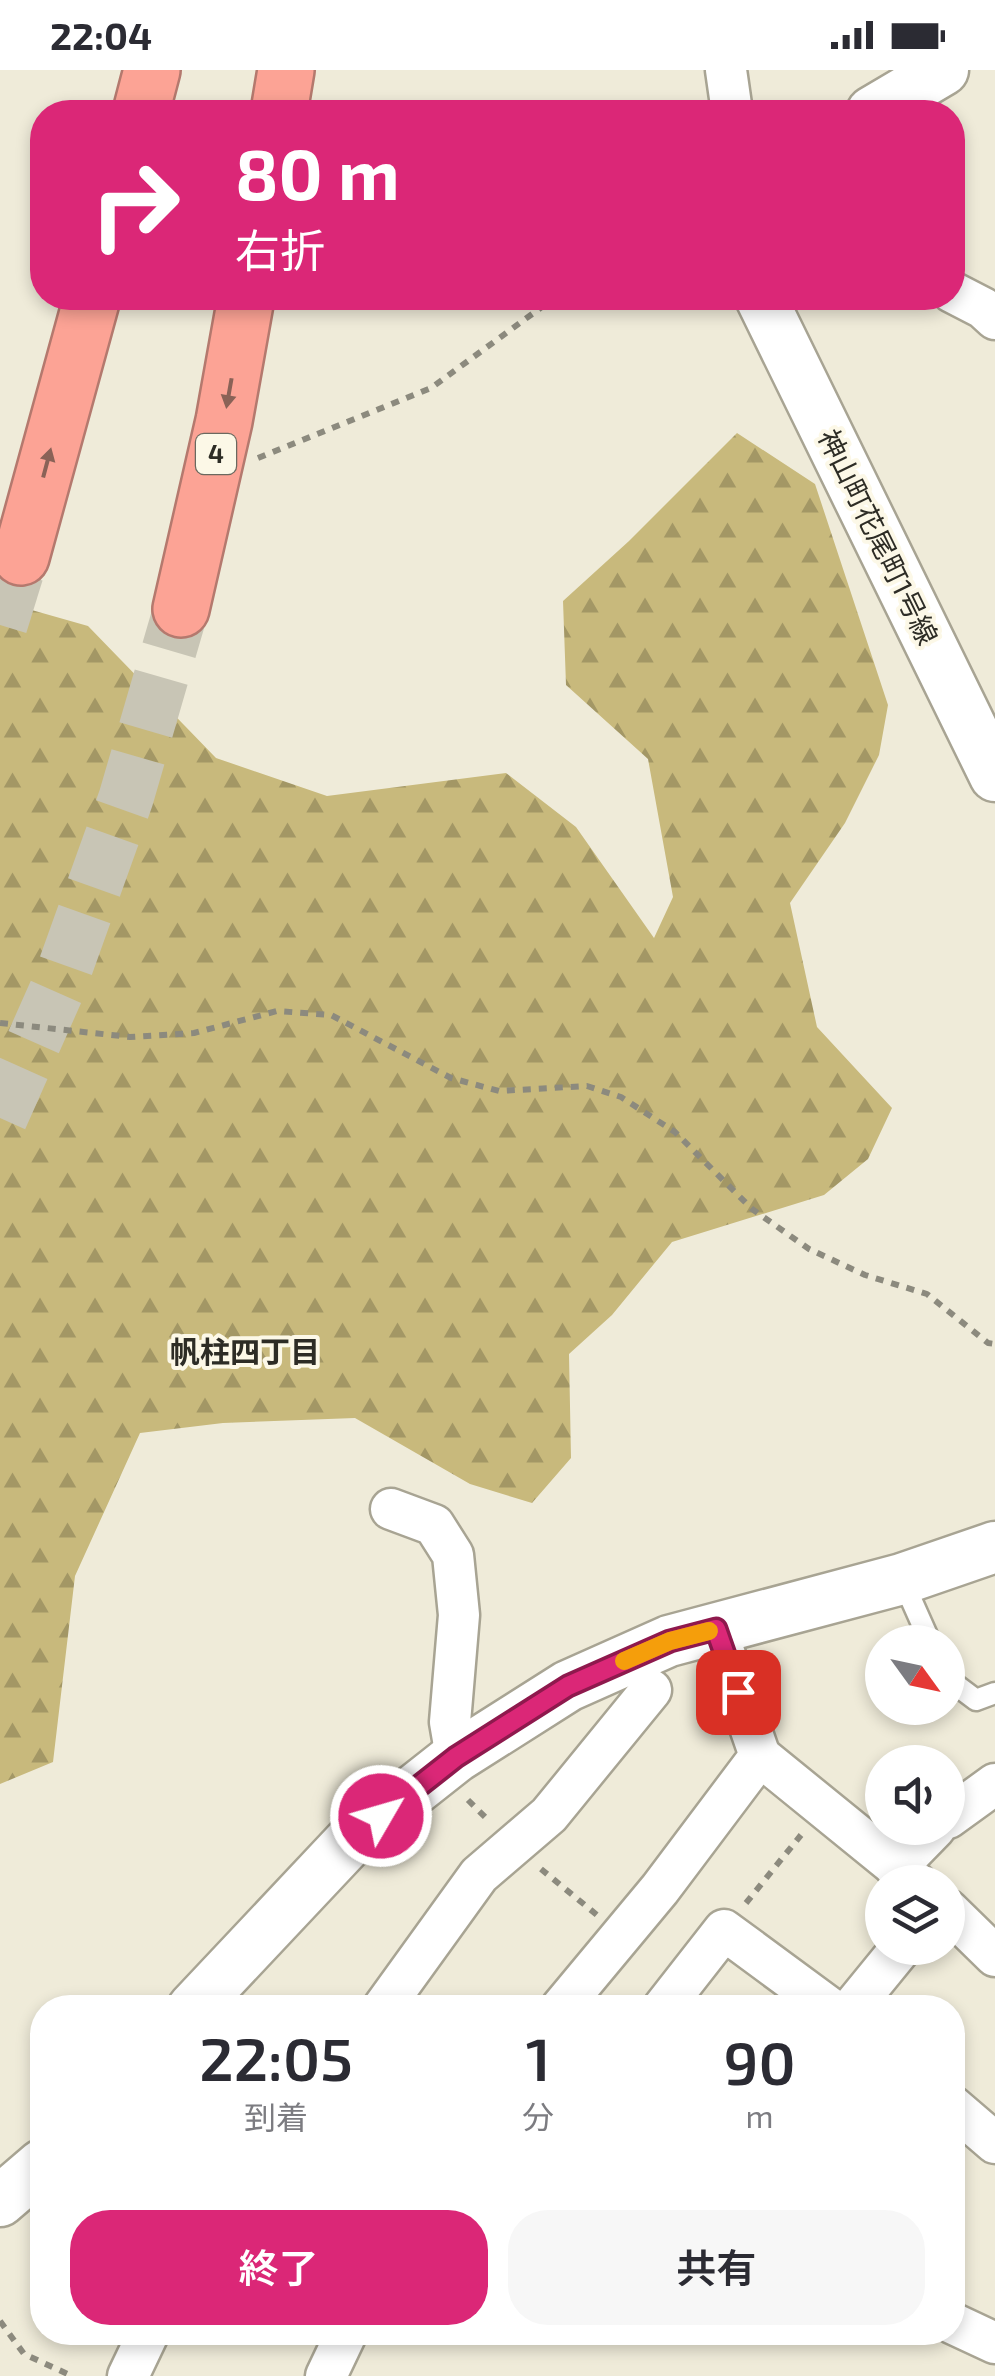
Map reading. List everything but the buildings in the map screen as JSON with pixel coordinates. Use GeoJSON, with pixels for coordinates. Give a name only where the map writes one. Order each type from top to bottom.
{"type":"FeatureCollection","features":[{"type":"Feature","properties":{"kind":"highway"},"geometry":{"type":"LineString","coordinates":[[144,100],[152,70]]}},
{"type":"Feature","properties":{"kind":"highway"},"geometry":{"type":"LineString","coordinates":[[281,100],[286,70]]}},
{"type":"Feature","properties":{"kind":"highway"},"geometry":{"type":"LineString","coordinates":[[21,557],[89,310]]}},
{"type":"Feature","properties":{"kind":"highway","name":"4"},"geometry":{"type":"LineString","coordinates":[[181,610],[224,421],[244,310]]}},
{"type":"Feature","properties":{"kind":"street"},"geometry":{"type":"LineString","coordinates":[[726,70],[730,100]]}},
{"type":"Feature","properties":{"kind":"street"},"geometry":{"type":"LineString","coordinates":[[892,100],[943,70]]}},
{"type":"Feature","properties":{"kind":"street"},"geometry":{"type":"LineString","coordinates":[[965,298],[995,319]]}},
{"type":"Feature","properties":{"kind":"street","name":"神山町花尾町1号線"},"geometry":{"type":"LineString","coordinates":[[767,310],[995,776]]}},
{"type":"Feature","properties":{"kind":"street"},"geometry":{"type":"LineString","coordinates":[[391,1509],[434,1525],[453,1556],[458,1615],[450,1722],[456,1757]]}},
{"type":"Feature","properties":{"kind":"street"},"geometry":{"type":"LineString","coordinates":[[205,1995],[352,1838],[456,1757],[568,1686],[670,1641],[902,1579],[995,1547]]}},
{"type":"Feature","properties":{"kind":"street"},"geometry":{"type":"LineString","coordinates":[[716,1629],[760,1756],[894,1865]]}},
{"type":"Feature","properties":{"kind":"street"},"geometry":{"type":"LineString","coordinates":[[392,1995],[479,1876],[549,1814],[651,1690]]}},
{"type":"Feature","properties":{"kind":"street"},"geometry":{"type":"LineString","coordinates":[[572,1995],[660,1889],[760,1756]]}},
{"type":"Feature","properties":{"kind":"street"},"geometry":{"type":"LineString","coordinates":[[965,1806],[995,1784]]}},
{"type":"Feature","properties":{"kind":"street"},"geometry":{"type":"LineString","coordinates":[[965,1927],[995,1956]]}},
{"type":"Feature","properties":{"kind":"street"},"geometry":{"type":"LineString","coordinates":[[673,1995],[724,1930],[812,1995]]}},
{"type":"Feature","properties":{"kind":"street"},"geometry":{"type":"LineString","coordinates":[[863,1995],[887,1965]]}},
{"type":"Feature","properties":{"kind":"street"},"geometry":{"type":"LineString","coordinates":[[965,2115],[992,2134]]}},
{"type":"Feature","properties":{"kind":"street"},"geometry":{"type":"LineString","coordinates":[[0,2201],[30,2176]]}},
{"type":"Feature","properties":{"kind":"street"},"geometry":{"type":"LineString","coordinates":[[965,2329],[995,2343]]}},
{"type":"Feature","properties":{"kind":"street"},"geometry":{"type":"LineString","coordinates":[[128,2376],[143,2345]]}},
{"type":"Feature","properties":{"kind":"street"},"geometry":{"type":"LineString","coordinates":[[326,2376],[341,2345]]}},
{"type":"Feature","properties":{"kind":"lane"},"geometry":{"type":"LineString","coordinates":[[902,1579],[922,1625]]}},
{"type":"Feature","properties":{"kind":"lane"},"geometry":{"type":"LineString","coordinates":[[965,1692],[976,1700],[995,1694]]}},
{"type":"Feature","properties":{"kind":"path"},"geometry":{"type":"LineString","coordinates":[[258,458],[430,388],[537,310]]}},
{"type":"Feature","properties":{"kind":"path"},"geometry":{"type":"LineString","coordinates":[[0,1023],[130,1037],[194,1033],[277,1010],[331,1016],[450,1078],[500,1090],[587,1086],[604,1091],[622,1097],[675,1132],[752,1208],[809,1249],[865,1274],[927,1294],[988,1343],[995,1344]]}},
{"type":"Feature","properties":{"kind":"path"},"geometry":{"type":"LineString","coordinates":[[724,1930],[824,1807]]}},
{"type":"Feature","properties":{"kind":"path"},"geometry":{"type":"LineString","coordinates":[[0,2321],[24,2354],[72,2376]]}},
{"type":"Feature","properties":{"kind":"green space"},"geometry":{"type":"Polygon","coordinates":[[[737,433],[815,484],[888,705],[879,755],[845,823],[790,903],[817,1027],[892,1108],[868,1159],[824,1195],[672,1242],[612,1315],[569,1354],[571,1458],[532,1503],[470,1484],[355,1418],[223,1423],[140,1433],[75,1576],[53,1762],[0,1784],[0,601],[88,626],[216,758],[327,796],[506,773],[576,827],[654,938],[673,897],[648,759],[566,685],[563,601],[737,433]]]}},
{"type":"Feature","properties":{"kind":"tunnel"},"geometry":{"type":"LineString","coordinates":[[0,625],[21,557]]}},
{"type":"Feature","properties":{"kind":"tunnel"},"geometry":{"type":"LineString","coordinates":[[0,1118],[59,985],[126,798],[181,609]]}},
{"type":"Feature","properties":{"kind":"slow traffic"},"geometry":{"type":"LineString","coordinates":[[624,1661],[670,1641],[709,1631]]}},
{"type":"Feature","properties":{"kind":"district","name":"帆柱四丁目"},"geometry":{"type":"Point","coordinates":[245,1353]}},
{"type":"Feature","properties":{"kind":"route"},"geometry":{"type":"LineString","coordinates":[[381,1816],[456,1757],[568,1686],[670,1641],[716,1629],[738,1692]]}}]}
